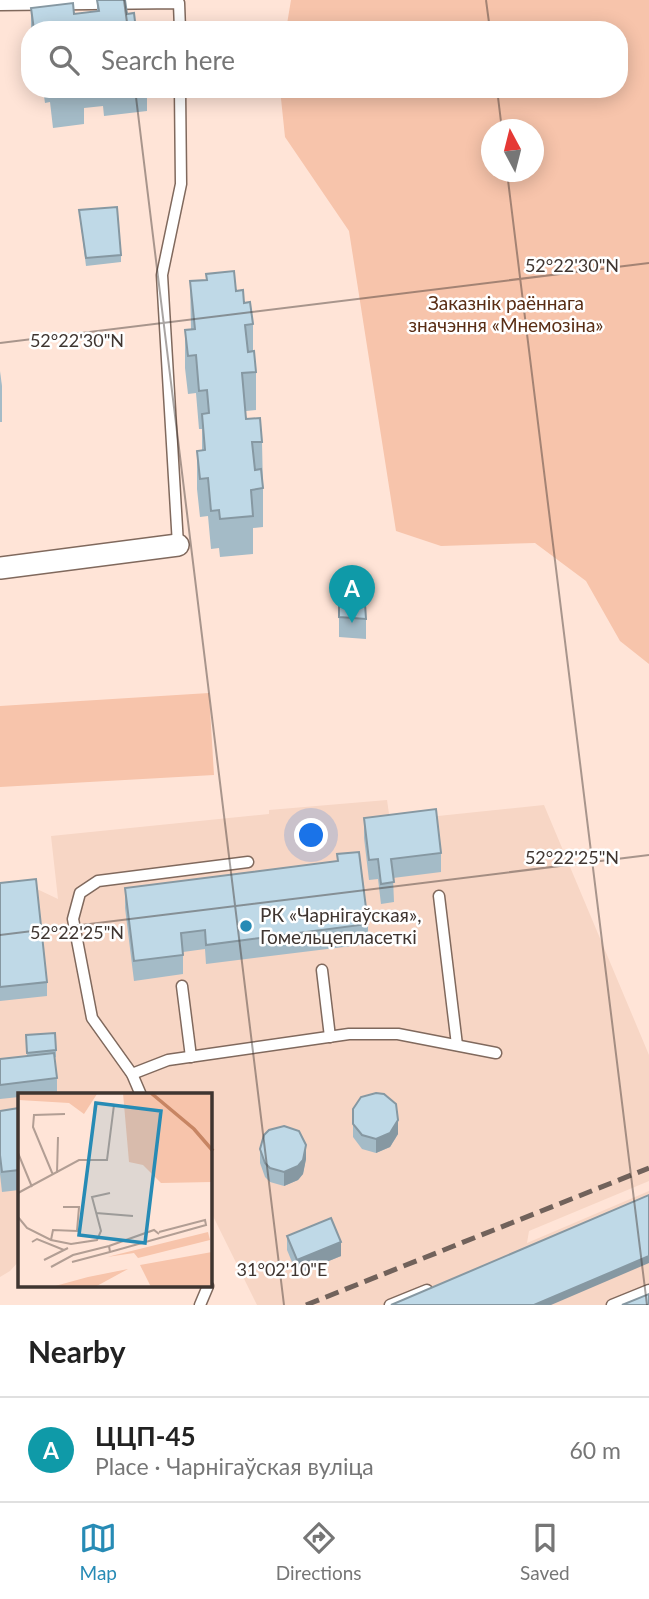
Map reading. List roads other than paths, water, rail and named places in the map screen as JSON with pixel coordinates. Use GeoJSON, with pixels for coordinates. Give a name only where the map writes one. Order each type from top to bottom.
{"type":"FeatureCollection","features":[{"type":"Feature","properties":{"kind":"street"},"geometry":{"type":"LineString","coordinates":[[0,568],[178,545]]}},
{"type":"Feature","properties":{"kind":"lane"},"geometry":{"type":"LineString","coordinates":[[0,5],[179,4],[180,21]]}},
{"type":"Feature","properties":{"kind":"lane"},"geometry":{"type":"LineString","coordinates":[[178,545],[162,275],[181,184],[180,98]]}},
{"type":"Feature","properties":{"kind":"lane"},"geometry":{"type":"LineString","coordinates":[[140,1093],[132,1074],[92,1018],[73,919],[80,892],[98,881],[248,862]]}},
{"type":"Feature","properties":{"kind":"lane"},"geometry":{"type":"LineString","coordinates":[[439,896],[457,1045]]}},
{"type":"Feature","properties":{"kind":"lane"},"geometry":{"type":"LineString","coordinates":[[322,970],[330,1037]]}},
{"type":"Feature","properties":{"kind":"lane"},"geometry":{"type":"LineString","coordinates":[[182,986],[191,1057]]}},
{"type":"Feature","properties":{"kind":"lane"},"geometry":{"type":"LineString","coordinates":[[132,1074],[168,1060],[349,1034],[398,1034],[496,1053]]}},
{"type":"Feature","properties":{"kind":"lane"},"geometry":{"type":"LineString","coordinates":[[390,1305],[440,1284]]}},
{"type":"Feature","properties":{"kind":"lane"},"geometry":{"type":"LineString","coordinates":[[200,1305],[207,1288]]}},
{"type":"Feature","properties":{"kind":"lane"},"geometry":{"type":"LineString","coordinates":[[612,1305],[649,1290]]}},
{"type":"Feature","properties":{"kind":"railway"},"geometry":{"type":"LineString","coordinates":[[306,1305],[649,1168]]}},
{"type":"Feature","properties":{"kind":"place","name":"ЦЦП-45"},"geometry":{"type":"Point","coordinates":[352,623]}},
{"type":"Feature","properties":{"kind":"place","name":"РК «Чарнігаўская», Гомельцепласеткі"},"geometry":{"type":"Point","coordinates":[246,926]}},
{"type":"Feature","properties":{"kind":"park label","name":"Заказнік раённага значэння «Мнемозіна»"},"geometry":{"type":"Point","coordinates":[506,314]}}]}
